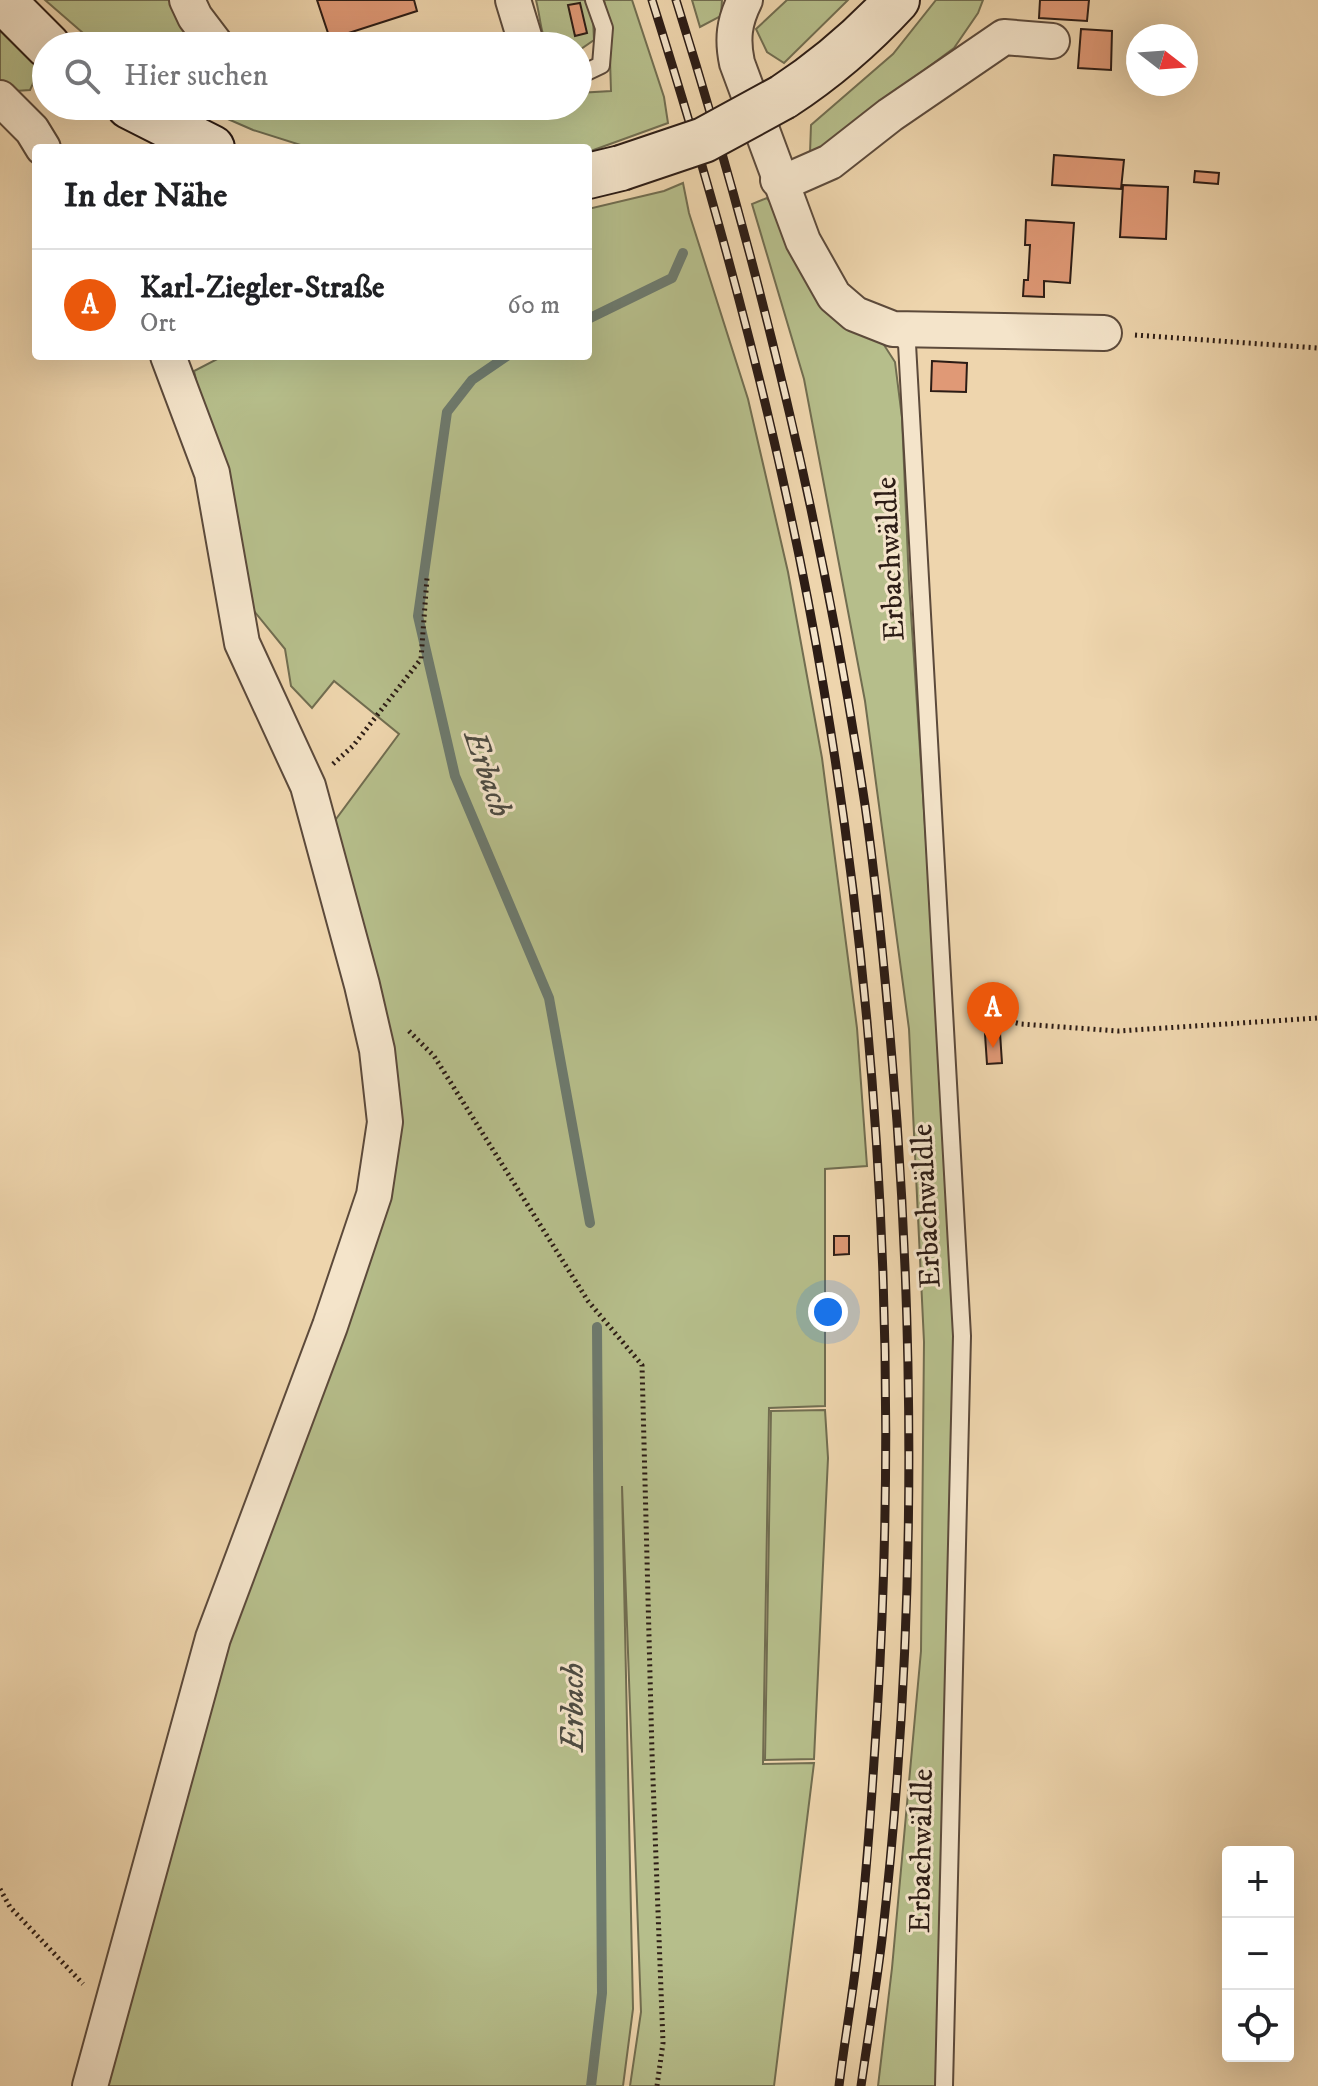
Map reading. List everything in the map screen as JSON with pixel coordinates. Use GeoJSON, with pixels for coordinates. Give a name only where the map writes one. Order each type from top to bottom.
{"type":"FeatureCollection","features":[{"type":"Feature","properties":{"kind":"street"},"geometry":{"type":"LineString","coordinates":[[2,0],[34,32]]}},
{"type":"Feature","properties":{"kind":"street"},"geometry":{"type":"LineString","coordinates":[[187,0],[206,32]]}},
{"type":"Feature","properties":{"kind":"street"},"geometry":{"type":"LineString","coordinates":[[513,0],[523,32]]}},
{"type":"Feature","properties":{"kind":"street"},"geometry":{"type":"LineString","coordinates":[[745,0],[732,40],[741,74],[803,241],[834,296],[855,314],[893,329],[1104,333]]}},
{"type":"Feature","properties":{"kind":"street"},"geometry":{"type":"LineString","coordinates":[[604,172],[704,140],[783,97],[834,62],[865,35],[897,0]]}},
{"type":"Feature","properties":{"kind":"street"},"geometry":{"type":"LineString","coordinates":[[778,180],[796,177],[830,162],[890,115],[1004,37],[1052,41]]}},
{"type":"Feature","properties":{"kind":"street"},"geometry":{"type":"LineString","coordinates":[[0,98],[40,128]]}},
{"type":"Feature","properties":{"kind":"street"},"geometry":{"type":"LineString","coordinates":[[157,120],[204,144]]}},
{"type":"Feature","properties":{"kind":"street"},"geometry":{"type":"LineString","coordinates":[[90,2086],[213,1638],[330,1326],[374,1195],[385,1122],[377,1050],[308,786],[242,643],[212,473],[170,360]]}},
{"type":"Feature","properties":{"kind":"lane"},"geometry":{"type":"LineString","coordinates":[[592,69],[601,65],[604,28],[594,0]]}},
{"type":"Feature","properties":{"kind":"lane","name":"Erbachwäldle"},"geometry":{"type":"LineString","coordinates":[[893,329],[907,344],[962,1336],[944,2086]]}},
{"type":"Feature","properties":{"kind":"path"},"geometry":{"type":"LineString","coordinates":[[1104,333],[1318,348]]}},
{"type":"Feature","properties":{"kind":"path"},"geometry":{"type":"LineString","coordinates":[[308,786],[353,746],[421,659],[427,578]]}},
{"type":"Feature","properties":{"kind":"path"},"geometry":{"type":"LineString","coordinates":[[944,1007],[1021,1024],[1118,1031],[1318,1018]]}},
{"type":"Feature","properties":{"kind":"path"},"geometry":{"type":"LineString","coordinates":[[434,1056],[588,1301],[642,1365],[663,2043],[657,2086]]}},
{"type":"Feature","properties":{"kind":"path"},"geometry":{"type":"LineString","coordinates":[[0,1889],[10,1907],[111,2014]]}},
{"type":"Feature","properties":{"kind":"green space"},"geometry":{"type":"Polygon","coordinates":[[[45,0],[172,0],[195,32],[82,32],[45,0]]]}},
{"type":"Feature","properties":{"kind":"green space"},"geometry":{"type":"Polygon","coordinates":[[[536,0],[586,0],[593,18],[594,40],[592,41],[592,32],[542,31],[536,0]]]}},
{"type":"Feature","properties":{"kind":"green space"},"geometry":{"type":"Polygon","coordinates":[[[604,0],[632,0],[664,97],[668,123],[592,151],[592,144],[297,144],[230,120],[592,120],[592,92],[611,91],[609,30],[604,0]]]}},
{"type":"Feature","properties":{"kind":"green space"},"geometry":{"type":"Polygon","coordinates":[[[692,0],[722,0],[721,16],[700,27],[692,0]]]}},
{"type":"Feature","properties":{"kind":"green space"},"geometry":{"type":"Polygon","coordinates":[[[787,0],[848,0],[784,63],[767,52],[756,29],[787,0]]]}},
{"type":"Feature","properties":{"kind":"green space"},"geometry":{"type":"Polygon","coordinates":[[[936,0],[983,0],[978,13],[954,48],[900,88],[834,147],[810,153],[811,125],[893,54],[936,0]]]}},
{"type":"Feature","properties":{"kind":"green space"},"geometry":{"type":"Polygon","coordinates":[[[0,22],[32,52],[32,86],[30,90],[0,92],[0,22]]]}},
{"type":"Feature","properties":{"kind":"green space"},"geometry":{"type":"Polygon","coordinates":[[[683,183],[689,213],[748,399],[788,572],[822,758],[857,1028],[867,1166],[825,1169],[825,1406],[769,1408],[763,1764],[814,1763],[774,2086],[630,2086],[641,2012],[622,1486],[633,2009],[623,2086],[90,2086],[385,1122],[322,838],[399,734],[334,681],[312,708],[291,686],[285,649],[245,600],[194,371],[215,360],[592,360],[592,208],[664,191],[683,183]]]}},
{"type":"Feature","properties":{"kind":"green space"},"geometry":{"type":"Polygon","coordinates":[[[767,198],[877,334],[895,362],[902,418],[909,583],[955,1338],[936,2086],[878,2086],[921,1651],[924,1342],[909,1029],[865,701],[804,379],[752,204],[767,198]]]}},
{"type":"Feature","properties":{"kind":"green space"},"geometry":{"type":"Polygon","coordinates":[[[825,1410],[828,1458],[814,1759],[765,1760],[771,1411],[825,1410]]]}},
{"type":"Feature","properties":{"kind":"building"},"geometry":{"type":"Polygon","coordinates":[[[317,0],[414,0],[417,11],[352,32],[328,32],[317,0]]]}},
{"type":"Feature","properties":{"kind":"building"},"geometry":{"type":"Polygon","coordinates":[[[1040,0],[1089,0],[1087,21],[1039,18],[1040,0]]]}},
{"type":"Feature","properties":{"kind":"building"},"geometry":{"type":"Polygon","coordinates":[[[580,3],[587,32],[574,32],[568,5],[580,3]]]}},
{"type":"Feature","properties":{"kind":"building"},"geometry":{"type":"Polygon","coordinates":[[[1081,29],[1112,31],[1111,70],[1078,68],[1081,29]]]}},
{"type":"Feature","properties":{"kind":"building"},"geometry":{"type":"Polygon","coordinates":[[[1054,155],[1124,160],[1121,189],[1052,185],[1054,155]]]}},
{"type":"Feature","properties":{"kind":"building"},"geometry":{"type":"Polygon","coordinates":[[[1195,171],[1219,173],[1218,184],[1194,182],[1195,171]]]}},
{"type":"Feature","properties":{"kind":"building"},"geometry":{"type":"Polygon","coordinates":[[[1123,185],[1168,187],[1166,239],[1120,237],[1123,185]]]}},
{"type":"Feature","properties":{"kind":"building"},"geometry":{"type":"Polygon","coordinates":[[[1026,220],[1074,223],[1070,283],[1044,281],[1044,297],[1023,296],[1024,280],[1028,280],[1030,245],[1025,245],[1026,220]]]}},
{"type":"Feature","properties":{"kind":"building"},"geometry":{"type":"Polygon","coordinates":[[[932,361],[967,363],[966,392],[931,391],[932,361]]]}},
{"type":"Feature","properties":{"kind":"building"},"geometry":{"type":"Polygon","coordinates":[[[1000,1033],[1002,1063],[987,1064],[985,1034],[1000,1033]]]}},
{"type":"Feature","properties":{"kind":"building"},"geometry":{"type":"Polygon","coordinates":[[[834,1236],[849,1236],[849,1254],[834,1255],[834,1236]]]}},
{"type":"Feature","properties":{"kind":"waterway","name":"Erbach"},"geometry":{"type":"LineString","coordinates":[[592,317],[672,278],[683,253]]}},
{"type":"Feature","properties":{"kind":"waterway","name":"Erbach"},"geometry":{"type":"LineString","coordinates":[[501,360],[472,380],[447,412],[418,616],[455,776],[549,998],[590,1223]]}},
{"type":"Feature","properties":{"kind":"waterway","name":"Erbach"},"geometry":{"type":"LineString","coordinates":[[591,2086],[602,1993],[597,1327]]}},
{"type":"Feature","properties":{"kind":"railway"},"geometry":{"type":"LineString","coordinates":[[652,0],[727,256],[791,515],[844,817],[871,1073],[880,1202],[884,1330],[886,1459],[883,1588],[865,1883],[839,2086]]}},
{"type":"Feature","properties":{"kind":"railway"},"geometry":{"type":"LineString","coordinates":[[676,0],[735,199],[809,500],[849,703],[865,805],[887,1003],[903,1224],[909,1429],[908,1531],[900,1735],[892,1837],[882,1939],[861,2086]]}},
{"type":"Feature","properties":{"kind":"place","name":"Karl-Ziegler-Straße"},"geometry":{"type":"Point","coordinates":[993,1048]}}]}
